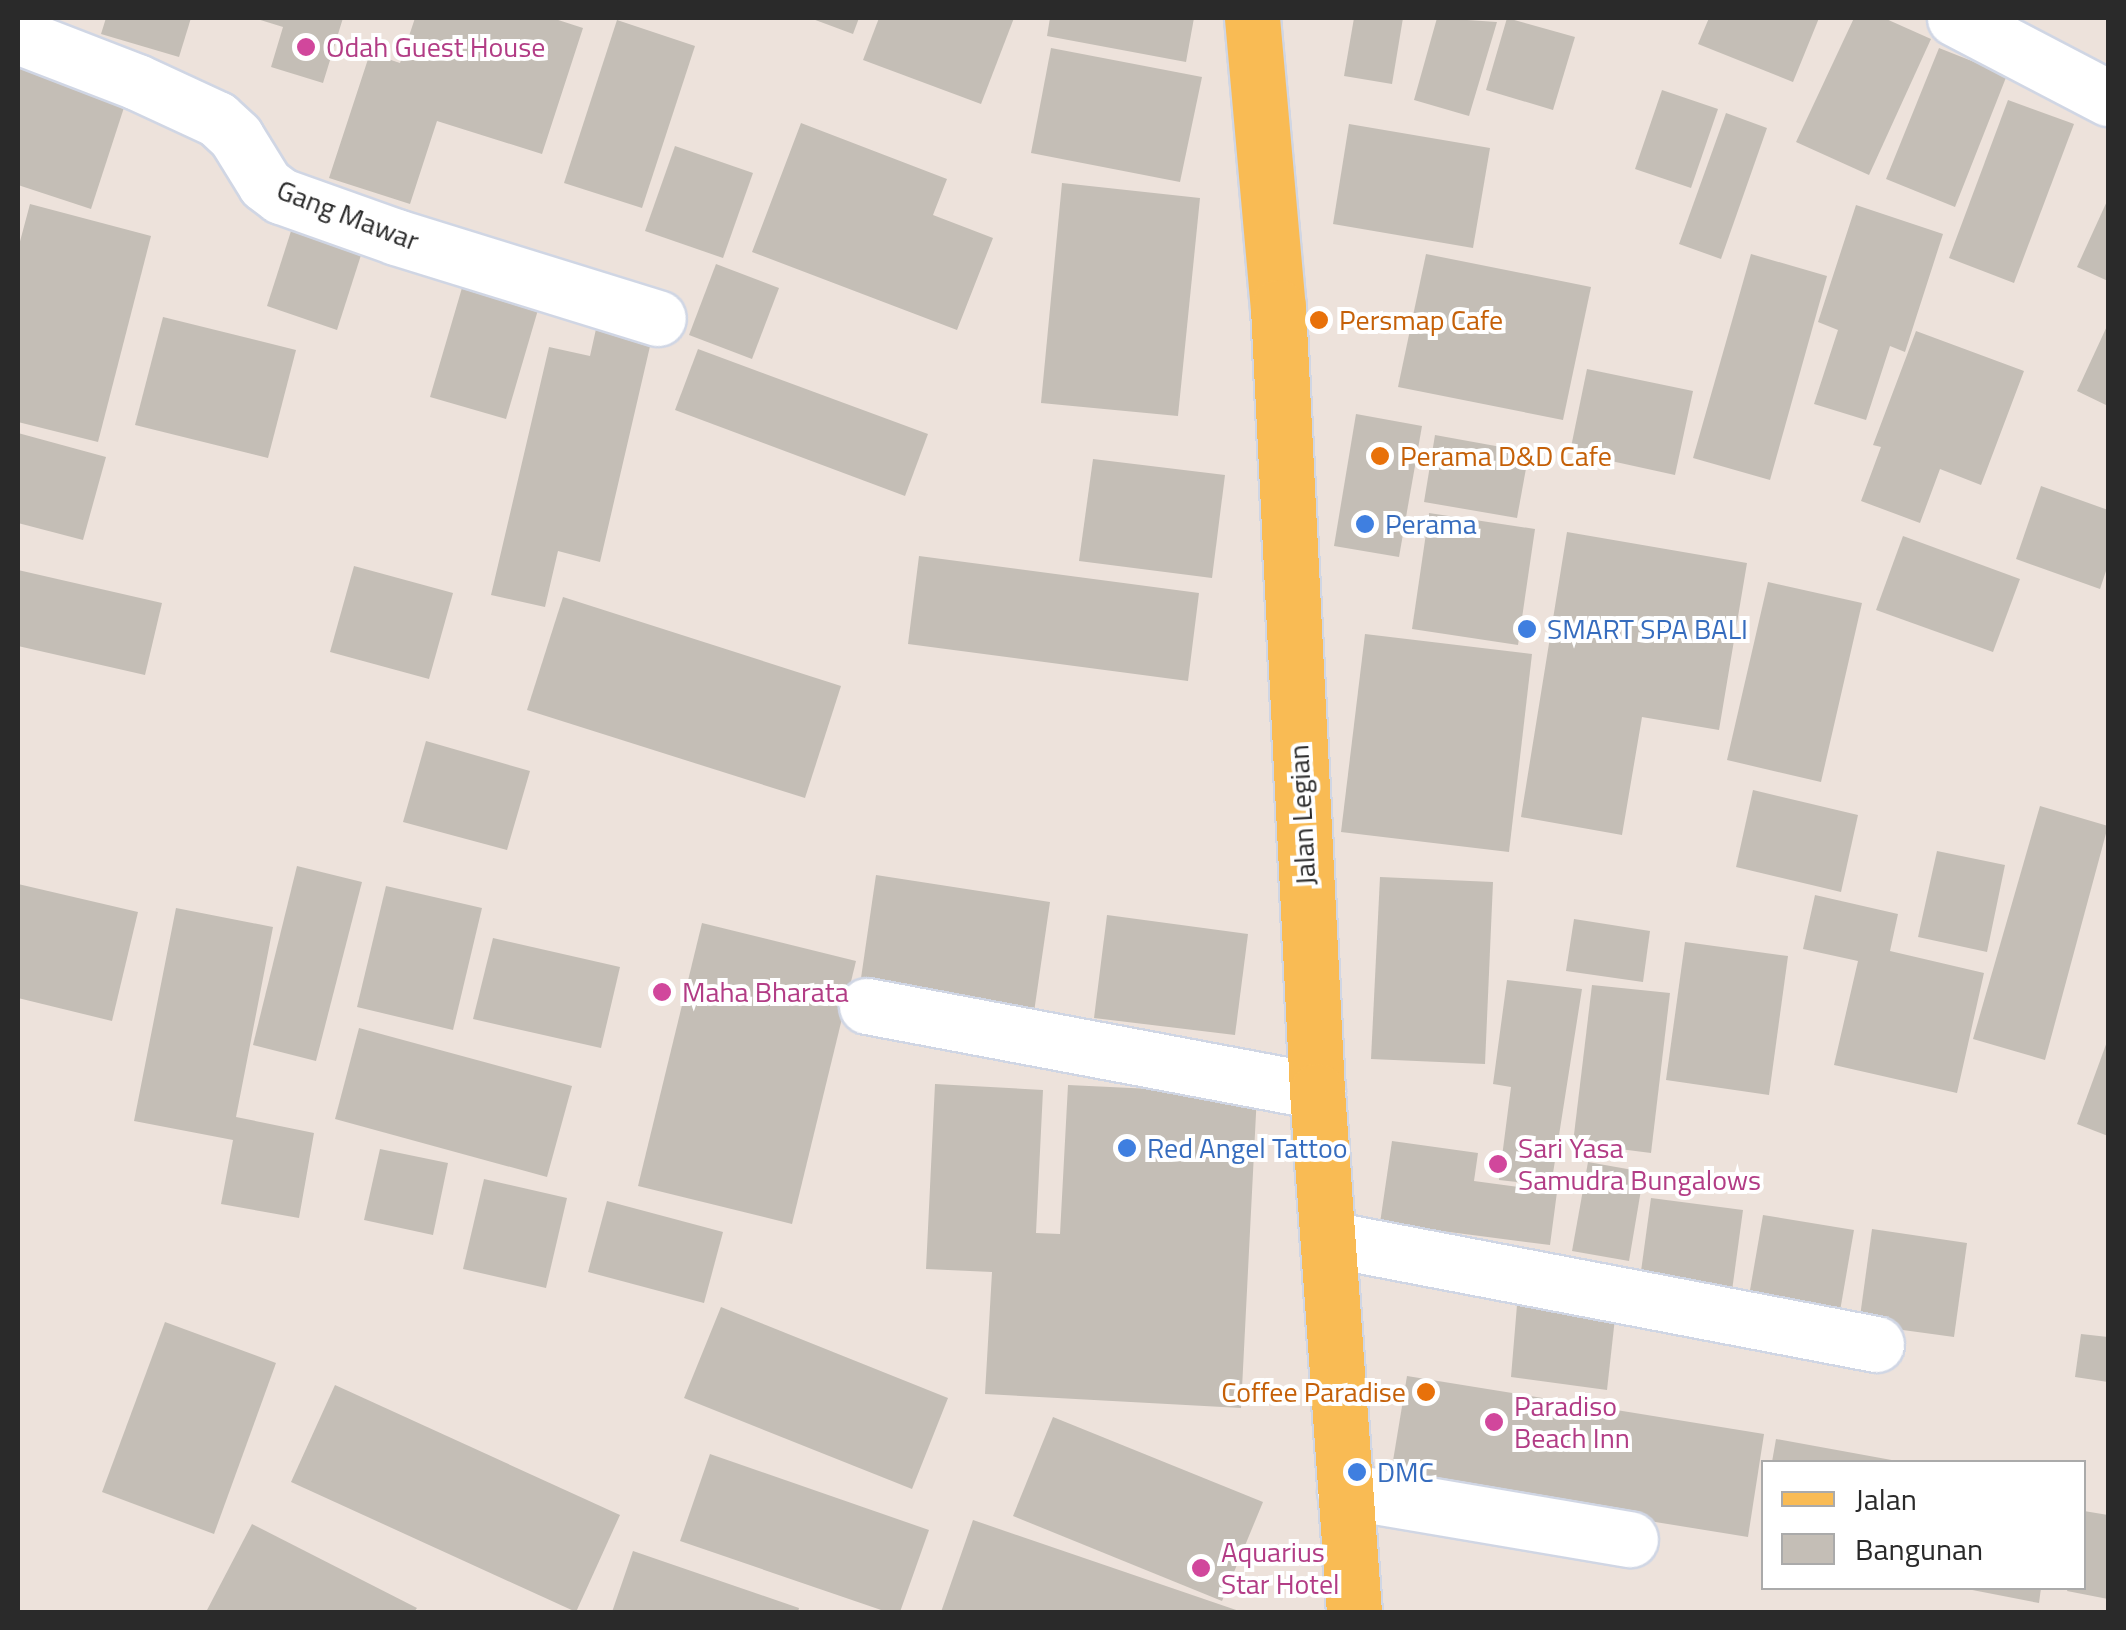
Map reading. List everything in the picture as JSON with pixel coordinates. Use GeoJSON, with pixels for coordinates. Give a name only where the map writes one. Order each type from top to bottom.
{"type":"FeatureCollection","features":[{"type":"Feature","properties":{"kind":"main road","name":"Jalan Legian"},"geometry":{"type":"LineString","coordinates":[[1252,18],[1278,307],[1317,1091],[1354,1612]]}},
{"type":"Feature","properties":{"kind":"street"},"geometry":{"type":"LineString","coordinates":[[1954,18],[2023,35],[2108,98]]}},
{"type":"Feature","properties":{"kind":"street","name":"Gang Mawar"},"geometry":{"type":"LineString","coordinates":[[18,36],[218,119],[236,136],[265,184],[281,196],[396,237],[658,318]]}},
{"type":"Feature","properties":{"kind":"street"},"geometry":{"type":"LineString","coordinates":[[867,1006],[1317,1091]]}},
{"type":"Feature","properties":{"kind":"street"},"geometry":{"type":"LineString","coordinates":[[1329,1239],[1876,1344]]}},
{"type":"Feature","properties":{"kind":"street"},"geometry":{"type":"LineString","coordinates":[[1345,1491],[1630,1539]]}},
{"type":"Feature","properties":{"kind":"building"},"geometry":{"type":"Polygon","coordinates":[[[106,18],[191,18],[179,57],[101,34],[106,18]]]}},
{"type":"Feature","properties":{"kind":"building","name":"Odah Guest House"},"geometry":{"type":"Polygon","coordinates":[[[254,18],[343,18],[323,83],[271,67],[283,27],[254,18]]]}},
{"type":"Feature","properties":{"kind":"building"},"geometry":{"type":"Polygon","coordinates":[[[415,18],[552,18],[583,28],[542,154],[437,121],[410,204],[329,178],[370,53],[400,63],[415,18]]]}},
{"type":"Feature","properties":{"kind":"building"},"geometry":{"type":"Polygon","coordinates":[[[810,18],[859,18],[853,34],[810,18]]]}},
{"type":"Feature","properties":{"kind":"building"},"geometry":{"type":"Polygon","coordinates":[[[879,18],[1014,18],[981,104],[863,60],[879,18]]]}},
{"type":"Feature","properties":{"kind":"building"},"geometry":{"type":"Polygon","coordinates":[[[1050,18],[1194,18],[1186,62],[1047,36],[1050,18]]]}},
{"type":"Feature","properties":{"kind":"building"},"geometry":{"type":"Polygon","coordinates":[[[1354,18],[1403,18],[1392,84],[1344,76],[1354,18]]]}},
{"type":"Feature","properties":{"kind":"building"},"geometry":{"type":"Polygon","coordinates":[[[1437,18],[1497,22],[1469,116],[1414,100],[1437,18]]]}},
{"type":"Feature","properties":{"kind":"building"},"geometry":{"type":"Polygon","coordinates":[[[1507,18],[1575,37],[1553,110],[1486,90],[1507,18]]]}},
{"type":"Feature","properties":{"kind":"building"},"geometry":{"type":"Polygon","coordinates":[[[1709,18],[1819,18],[1793,82],[1698,44],[1709,18]]]}},
{"type":"Feature","properties":{"kind":"building"},"geometry":{"type":"Polygon","coordinates":[[[1854,18],[1884,18],[1931,39],[1869,175],[1796,142],[1854,18]]]}},
{"type":"Feature","properties":{"kind":"building"},"geometry":{"type":"Polygon","coordinates":[[[617,20],[695,46],[642,208],[564,183],[617,20]]]}},
{"type":"Feature","properties":{"kind":"building"},"geometry":{"type":"Polygon","coordinates":[[[1051,48],[1202,77],[1180,182],[1031,153],[1051,48]]]}},
{"type":"Feature","properties":{"kind":"building"},"geometry":{"type":"Polygon","coordinates":[[[1939,48],[2007,75],[1955,207],[1886,179],[1939,48]]]}},
{"type":"Feature","properties":{"kind":"building"},"geometry":{"type":"Polygon","coordinates":[[[18,50],[131,86],[91,209],[18,185],[18,50]]]}},
{"type":"Feature","properties":{"kind":"building"},"geometry":{"type":"Polygon","coordinates":[[[1662,90],[1718,109],[1691,188],[1635,169],[1662,90]]]}},
{"type":"Feature","properties":{"kind":"building"},"geometry":{"type":"Polygon","coordinates":[[[2008,100],[2074,124],[2014,283],[1949,258],[2008,100]]]}},
{"type":"Feature","properties":{"kind":"building"},"geometry":{"type":"Polygon","coordinates":[[[1726,113],[1767,128],[1721,259],[1679,244],[1726,113]]]}},
{"type":"Feature","properties":{"kind":"building"},"geometry":{"type":"Polygon","coordinates":[[[801,123],[947,179],[933,215],[993,238],[957,330],[752,252],[801,123]]]}},
{"type":"Feature","properties":{"kind":"building"},"geometry":{"type":"Polygon","coordinates":[[[1349,124],[1490,148],[1473,248],[1333,224],[1349,124]]]}},
{"type":"Feature","properties":{"kind":"building"},"geometry":{"type":"Polygon","coordinates":[[[675,146],[753,173],[723,258],[645,231],[675,146]]]}},
{"type":"Feature","properties":{"kind":"building"},"geometry":{"type":"Polygon","coordinates":[[[1062,183],[1200,198],[1178,416],[1041,403],[1062,183]]]}},
{"type":"Feature","properties":{"kind":"building"},"geometry":{"type":"Polygon","coordinates":[[[2108,199],[2108,281],[2077,267],[2108,199]]]}},
{"type":"Feature","properties":{"kind":"building"},"geometry":{"type":"Polygon","coordinates":[[[30,204],[151,236],[98,442],[18,422],[18,249],[30,204]]]}},
{"type":"Feature","properties":{"kind":"building"},"geometry":{"type":"Polygon","coordinates":[[[1856,205],[1943,234],[1905,352],[1890,346],[1866,420],[1814,404],[1838,330],[1818,322],[1856,205]]]}},
{"type":"Feature","properties":{"kind":"building"},"geometry":{"type":"Polygon","coordinates":[[[292,228],[362,252],[337,330],[267,306],[292,228]]]}},
{"type":"Feature","properties":{"kind":"building"},"geometry":{"type":"Polygon","coordinates":[[[1426,254],[1591,287],[1563,420],[1398,387],[1426,254]]]}},
{"type":"Feature","properties":{"kind":"building"},"geometry":{"type":"Polygon","coordinates":[[[1751,254],[1827,276],[1770,480],[1693,458],[1751,254]]]}},
{"type":"Feature","properties":{"kind":"building"},"geometry":{"type":"Polygon","coordinates":[[[716,264],[779,288],[752,359],[689,335],[716,264]]]}},
{"type":"Feature","properties":{"kind":"building"},"geometry":{"type":"Polygon","coordinates":[[[464,281],[540,303],[506,419],[430,397],[464,281]]]}},
{"type":"Feature","properties":{"kind":"building"},"geometry":{"type":"Polygon","coordinates":[[[163,317],[296,350],[268,458],[135,425],[163,317]]]}},
{"type":"Feature","properties":{"kind":"building"},"geometry":{"type":"Polygon","coordinates":[[[2108,324],[2108,406],[2077,391],[2108,324]]]}},
{"type":"Feature","properties":{"kind":"building"},"geometry":{"type":"Polygon","coordinates":[[[596,329],[651,342],[600,562],[558,551],[545,607],[491,595],[549,347],[590,356],[596,329]]]}},
{"type":"Feature","properties":{"kind":"building"},"geometry":{"type":"Polygon","coordinates":[[[1916,331],[2024,371],[1981,485],[1940,469],[1920,523],[1861,501],[1881,447],[1873,445],[1916,331]]]}},
{"type":"Feature","properties":{"kind":"building"},"geometry":{"type":"Polygon","coordinates":[[[698,349],[928,434],[905,496],[675,410],[698,349]]]}},
{"type":"Feature","properties":{"kind":"building"},"geometry":{"type":"Polygon","coordinates":[[[1587,369],[1693,391],[1675,475],[1570,452],[1587,369]]]}},
{"type":"Feature","properties":{"kind":"building"},"geometry":{"type":"Polygon","coordinates":[[[1356,414],[1422,426],[1399,557],[1334,546],[1356,414]]]}},
{"type":"Feature","properties":{"kind":"building"},"geometry":{"type":"Polygon","coordinates":[[[18,433],[106,457],[83,540],[18,523],[18,433]]]}},
{"type":"Feature","properties":{"kind":"building"},"geometry":{"type":"Polygon","coordinates":[[[1435,435],[1529,452],[1517,518],[1424,502],[1435,435]]]}},
{"type":"Feature","properties":{"kind":"building"},"geometry":{"type":"Polygon","coordinates":[[[1093,459],[1225,475],[1212,578],[1079,561],[1093,459]]]}},
{"type":"Feature","properties":{"kind":"building"},"geometry":{"type":"Polygon","coordinates":[[[2041,486],[2108,510],[2108,565],[2100,589],[2016,559],[2041,486]]]}},
{"type":"Feature","properties":{"kind":"building"},"geometry":{"type":"Polygon","coordinates":[[[1429,513],[1535,529],[1518,645],[1412,629],[1429,513]]]}},
{"type":"Feature","properties":{"kind":"building"},"geometry":{"type":"Polygon","coordinates":[[[1567,532],[1747,563],[1719,730],[1642,717],[1622,835],[1521,817],[1567,532]]]}},
{"type":"Feature","properties":{"kind":"building"},"geometry":{"type":"Polygon","coordinates":[[[1903,536],[2020,579],[1993,652],[1876,610],[1903,536]]]}},
{"type":"Feature","properties":{"kind":"building"},"geometry":{"type":"Polygon","coordinates":[[[919,556],[1199,593],[1188,681],[908,644],[919,556]]]}},
{"type":"Feature","properties":{"kind":"building"},"geometry":{"type":"Polygon","coordinates":[[[354,566],[453,593],[429,679],[330,652],[354,566]]]}},
{"type":"Feature","properties":{"kind":"building"},"geometry":{"type":"Polygon","coordinates":[[[18,570],[162,603],[145,675],[18,646],[18,570]]]}},
{"type":"Feature","properties":{"kind":"building"},"geometry":{"type":"Polygon","coordinates":[[[1768,582],[1862,603],[1821,782],[1727,760],[1768,582]]]}},
{"type":"Feature","properties":{"kind":"building"},"geometry":{"type":"Polygon","coordinates":[[[563,597],[841,686],[805,798],[527,710],[563,597]]]}},
{"type":"Feature","properties":{"kind":"building"},"geometry":{"type":"Polygon","coordinates":[[[1365,634],[1532,654],[1509,852],[1341,832],[1365,634]]]}},
{"type":"Feature","properties":{"kind":"building"},"geometry":{"type":"Polygon","coordinates":[[[426,741],[530,771],[507,850],[403,822],[426,741]]]}},
{"type":"Feature","properties":{"kind":"building"},"geometry":{"type":"Polygon","coordinates":[[[1753,790],[1858,815],[1841,892],[1736,867],[1753,790]]]}},
{"type":"Feature","properties":{"kind":"building"},"geometry":{"type":"Polygon","coordinates":[[[2040,806],[2108,826],[2045,1060],[1973,1039],[2040,806]]]}},
{"type":"Feature","properties":{"kind":"building"},"geometry":{"type":"Polygon","coordinates":[[[1937,851],[2005,865],[1987,952],[1918,937],[1937,851]]]}},
{"type":"Feature","properties":{"kind":"building"},"geometry":{"type":"Polygon","coordinates":[[[297,866],[362,882],[316,1061],[253,1045],[297,866]]]}},
{"type":"Feature","properties":{"kind":"building"},"geometry":{"type":"Polygon","coordinates":[[[876,875],[1050,902],[1034,1012],[860,985],[876,875]]]}},
{"type":"Feature","properties":{"kind":"building"},"geometry":{"type":"Polygon","coordinates":[[[1380,877],[1493,882],[1485,1064],[1371,1059],[1380,877]]]}},
{"type":"Feature","properties":{"kind":"building"},"geometry":{"type":"Polygon","coordinates":[[[18,884],[138,912],[112,1021],[18,998],[18,884]]]}},
{"type":"Feature","properties":{"kind":"building"},"geometry":{"type":"Polygon","coordinates":[[[386,886],[482,908],[453,1030],[357,1007],[386,886]]]}},
{"type":"Feature","properties":{"kind":"building"},"geometry":{"type":"Polygon","coordinates":[[[1815,895],[1898,914],[1890,951],[1984,973],[1957,1093],[1834,1065],[1858,961],[1803,949],[1815,895]]]}},
{"type":"Feature","properties":{"kind":"building"},"geometry":{"type":"Polygon","coordinates":[[[176,908],[273,927],[236,1117],[314,1133],[299,1218],[221,1204],[233,1140],[134,1121],[176,908]]]}},
{"type":"Feature","properties":{"kind":"building"},"geometry":{"type":"Polygon","coordinates":[[[1107,915],[1248,934],[1235,1035],[1094,1018],[1107,915]]]}},
{"type":"Feature","properties":{"kind":"building"},"geometry":{"type":"Polygon","coordinates":[[[1574,919],[1650,931],[1643,982],[1566,971],[1574,919]]]}},
{"type":"Feature","properties":{"kind":"building"},"geometry":{"type":"Polygon","coordinates":[[[702,923],[856,961],[792,1224],[638,1186],[702,923]]]}},
{"type":"Feature","properties":{"kind":"building"},"geometry":{"type":"Polygon","coordinates":[[[493,938],[620,967],[601,1048],[473,1019],[493,938]]]}},
{"type":"Feature","properties":{"kind":"building"},"geometry":{"type":"Polygon","coordinates":[[[1685,942],[1788,956],[1769,1095],[1666,1080],[1685,942]]]}},
{"type":"Feature","properties":{"kind":"building"},"geometry":{"type":"Polygon","coordinates":[[[1507,980],[1582,989],[1551,1186],[1499,1180],[1511,1087],[1493,1084],[1507,980]]]}},
{"type":"Feature","properties":{"kind":"building"},"geometry":{"type":"Polygon","coordinates":[[[1592,985],[1670,993],[1651,1153],[1573,1143],[1592,985]]]}},
{"type":"Feature","properties":{"kind":"building"},"geometry":{"type":"Polygon","coordinates":[[[359,1028],[572,1086],[547,1177],[335,1119],[359,1028]]]}},
{"type":"Feature","properties":{"kind":"building"},"geometry":{"type":"Polygon","coordinates":[[[2108,1039],[2108,1136],[2077,1124],[2108,1039]]]}},
{"type":"Feature","properties":{"kind":"building"},"geometry":{"type":"Polygon","coordinates":[[[935,1084],[1043,1090],[1036,1233],[1060,1234],[1068,1085],[1257,1094],[1241,1408],[985,1394],[992,1272],[926,1269],[935,1084]]]}},
{"type":"Feature","properties":{"kind":"building"},"geometry":{"type":"Polygon","coordinates":[[[1392,1141],[1478,1153],[1474,1181],[1557,1192],[1550,1245],[1380,1223],[1392,1141]]]}},
{"type":"Feature","properties":{"kind":"building"},"geometry":{"type":"Polygon","coordinates":[[[380,1149],[448,1163],[433,1235],[364,1220],[380,1149]]]}},
{"type":"Feature","properties":{"kind":"building"},"geometry":{"type":"Polygon","coordinates":[[[1588,1162],[1644,1172],[1629,1261],[1572,1251],[1588,1162]]]}},
{"type":"Feature","properties":{"kind":"building"},"geometry":{"type":"Polygon","coordinates":[[[484,1179],[567,1198],[546,1288],[463,1269],[484,1179]]]}},
{"type":"Feature","properties":{"kind":"building"},"geometry":{"type":"Polygon","coordinates":[[[1651,1198],[1743,1210],[1731,1298],[1639,1286],[1651,1198]]]}},
{"type":"Feature","properties":{"kind":"building"},"geometry":{"type":"Polygon","coordinates":[[[607,1201],[723,1232],[704,1303],[588,1272],[607,1201]]]}},
{"type":"Feature","properties":{"kind":"building"},"geometry":{"type":"Polygon","coordinates":[[[1763,1215],[1854,1230],[1840,1311],[1749,1296],[1763,1215]]]}},
{"type":"Feature","properties":{"kind":"building"},"geometry":{"type":"Polygon","coordinates":[[[1872,1229],[1967,1243],[1954,1337],[1859,1324],[1872,1229]]]}},
{"type":"Feature","properties":{"kind":"building"},"geometry":{"type":"Polygon","coordinates":[[[1517,1305],[1615,1318],[1607,1390],[1511,1377],[1517,1305]]]}},
{"type":"Feature","properties":{"kind":"building"},"geometry":{"type":"Polygon","coordinates":[[[721,1307],[948,1398],[912,1489],[684,1398],[721,1307]]]}},
{"type":"Feature","properties":{"kind":"building"},"geometry":{"type":"Polygon","coordinates":[[[165,1322],[276,1363],[214,1534],[102,1492],[165,1322]]]}},
{"type":"Feature","properties":{"kind":"building"},"geometry":{"type":"Polygon","coordinates":[[[2081,1334],[2108,1337],[2108,1382],[2075,1377],[2081,1334]]]}},
{"type":"Feature","properties":{"kind":"building"},"geometry":{"type":"Polygon","coordinates":[[[1407,1376],[1764,1434],[1748,1537],[1390,1479],[1407,1376]]]}},
{"type":"Feature","properties":{"kind":"building"},"geometry":{"type":"Polygon","coordinates":[[[335,1385],[620,1515],[576,1612],[291,1482],[335,1385]]]}},
{"type":"Feature","properties":{"kind":"building"},"geometry":{"type":"Polygon","coordinates":[[[1053,1417],[1263,1502],[1222,1601],[1013,1516],[1053,1417]]]}},
{"type":"Feature","properties":{"kind":"building"},"geometry":{"type":"Polygon","coordinates":[[[1776,1439],[1892,1460],[1772,1460],[1776,1439]]]}},
{"type":"Feature","properties":{"kind":"building"},"geometry":{"type":"Polygon","coordinates":[[[710,1454],[929,1530],[900,1612],[887,1612],[680,1541],[710,1454]]]}},
{"type":"Feature","properties":{"kind":"building"},"geometry":{"type":"Polygon","coordinates":[[[2086,1511],[2108,1515],[2108,1599],[2067,1591],[2086,1590],[2086,1511]]]}},
{"type":"Feature","properties":{"kind":"building"},"geometry":{"type":"Polygon","coordinates":[[[973,1520],[1242,1612],[941,1612],[973,1520]]]}},
{"type":"Feature","properties":{"kind":"building"},"geometry":{"type":"Polygon","coordinates":[[[252,1524],[417,1608],[414,1612],[206,1612],[252,1524]]]}},
{"type":"Feature","properties":{"kind":"building"},"geometry":{"type":"Polygon","coordinates":[[[633,1551],[799,1608],[798,1612],[612,1612],[633,1551]]]}},
{"type":"Feature","properties":{"kind":"building"},"geometry":{"type":"Polygon","coordinates":[[[1972,1590],[2041,1590],[2039,1603],[1972,1590]]]}},
{"type":"Feature","properties":{"kind":"place","name":"Odah Guest House"},"geometry":{"type":"Point","coordinates":[306,47]}},
{"type":"Feature","properties":{"kind":"place","name":"Persmap Cafe"},"geometry":{"type":"Point","coordinates":[1319,320]}},
{"type":"Feature","properties":{"kind":"place","name":"Perama D&D Cafe"},"geometry":{"type":"Point","coordinates":[1380,456]}},
{"type":"Feature","properties":{"kind":"place","name":"Perama"},"geometry":{"type":"Point","coordinates":[1365,524]}},
{"type":"Feature","properties":{"kind":"place","name":"SMART SPA BALI"},"geometry":{"type":"Point","coordinates":[1527,629]}},
{"type":"Feature","properties":{"kind":"place","name":"Maha Bharata"},"geometry":{"type":"Point","coordinates":[662,992]}},
{"type":"Feature","properties":{"kind":"place","name":"Red Angel Tattoo"},"geometry":{"type":"Point","coordinates":[1127,1148]}},
{"type":"Feature","properties":{"kind":"place","name":"Sari Yasa Samudra Bungalows"},"geometry":{"type":"Point","coordinates":[1498,1164]}},
{"type":"Feature","properties":{"kind":"place","name":"Coffee Paradise"},"geometry":{"type":"Point","coordinates":[1426,1392]}},
{"type":"Feature","properties":{"kind":"place","name":"Paradiso Beach Inn"},"geometry":{"type":"Point","coordinates":[1494,1422]}},
{"type":"Feature","properties":{"kind":"place","name":"DMC"},"geometry":{"type":"Point","coordinates":[1357,1472]}},
{"type":"Feature","properties":{"kind":"place","name":"Aquarius Star Hotel"},"geometry":{"type":"Point","coordinates":[1201,1568]}}]}
